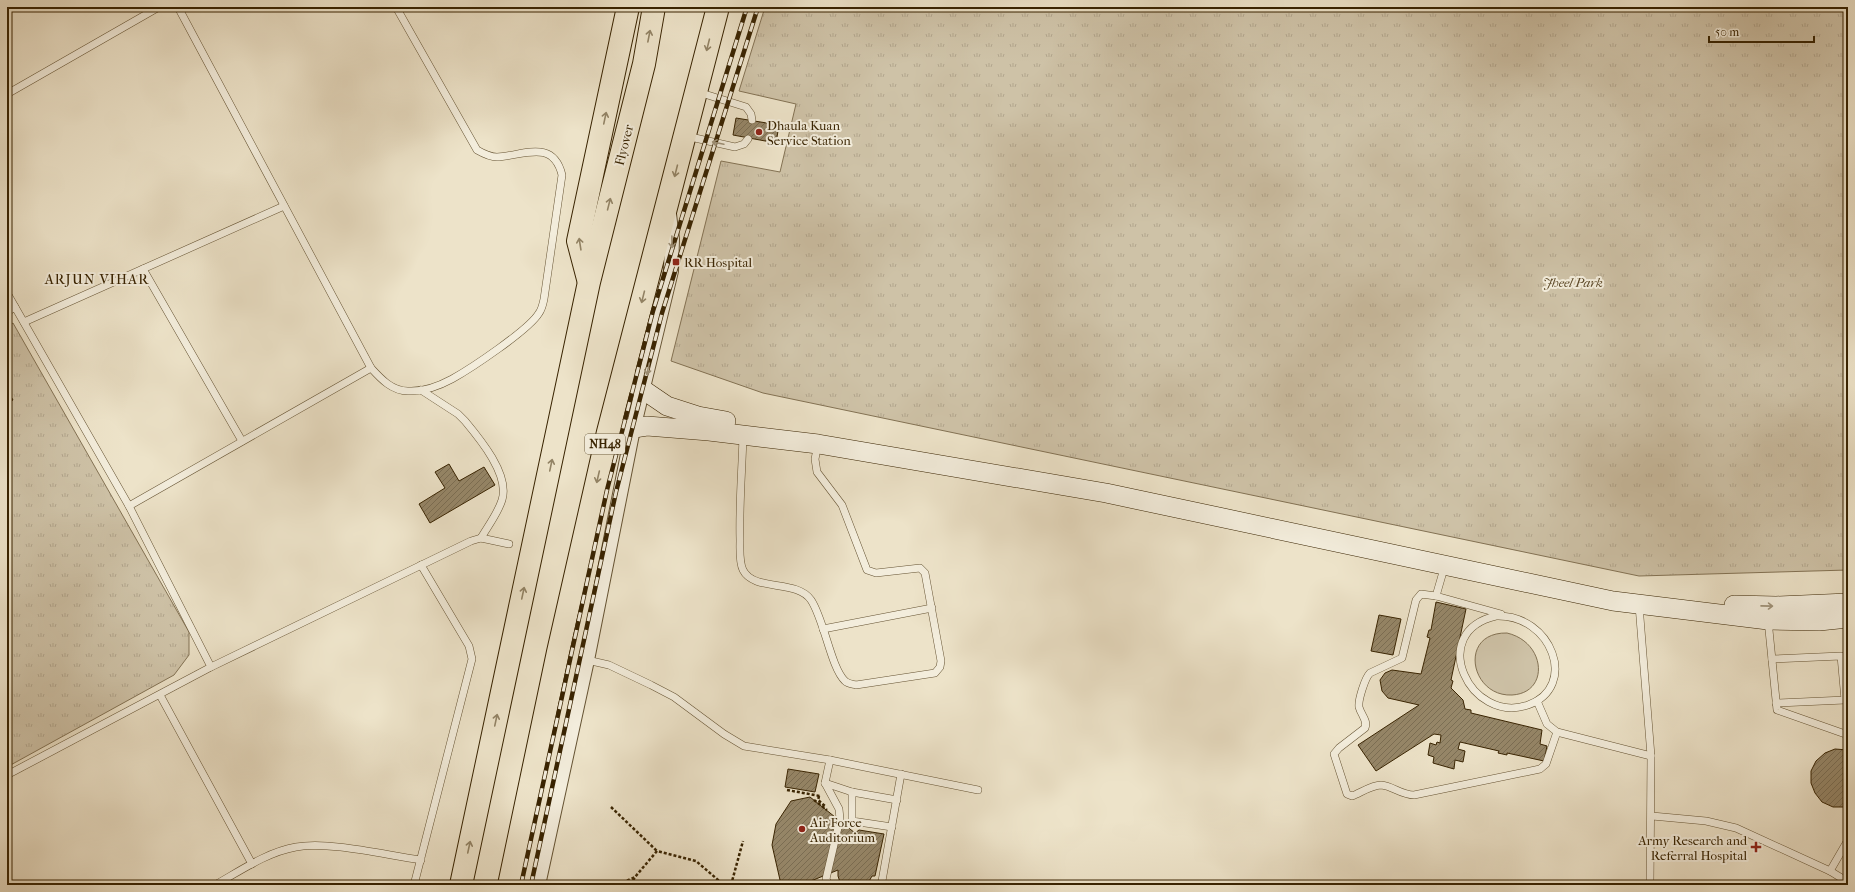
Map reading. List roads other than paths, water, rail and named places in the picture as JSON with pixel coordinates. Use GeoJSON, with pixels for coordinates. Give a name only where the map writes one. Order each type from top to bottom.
{"type":"FeatureCollection","features":[{"type":"Feature","properties":{"kind":"highway"},"geometry":{"type":"LineString","coordinates":[[589,282],[578,240],[628,7]]}},
{"type":"Feature","properties":{"kind":"highway","name":"Flyover"},"geometry":{"type":"LineString","coordinates":[[461,885],[589,282],[644,64],[654,7]]}},
{"type":"Feature","properties":{"kind":"highway","name":"NH48"},"geometry":{"type":"LineString","coordinates":[[509,885],[558,652],[608,432],[718,7]]}},
{"type":"Feature","properties":{"kind":"main road"},"geometry":{"type":"LineString","coordinates":[[623,376],[679,420],[743,436],[818,444],[1106,493],[1639,605],[1768,620],[1819,621],[1848,618]]}},
{"type":"Feature","properties":{"kind":"main road"},"geometry":{"type":"LineString","coordinates":[[608,432],[633,429],[679,420],[747,425],[1102,484],[1650,597],[1740,605],[1776,606],[1848,603]]}},
{"type":"Feature","properties":{"kind":"street"},"geometry":{"type":"LineString","coordinates":[[538,885],[587,660],[633,429],[671,271],[672,238],[667,203]]}},
{"type":"Feature","properties":{"kind":"lane"},"geometry":{"type":"LineString","coordinates":[[7,94],[159,7]]}},
{"type":"Feature","properties":{"kind":"lane"},"geometry":{"type":"LineString","coordinates":[[178,7],[370,368],[384,382],[407,392],[421,390],[452,378],[510,340],[532,322],[539,314],[544,299],[562,186],[562,175],[556,161],[542,152],[533,150],[497,157],[486,155],[477,150],[396,7]]}},
{"type":"Feature","properties":{"kind":"lane"},"geometry":{"type":"LineString","coordinates":[[696,91],[746,107],[751,114],[752,120]]}},
{"type":"Feature","properties":{"kind":"lane"},"geometry":{"type":"LineString","coordinates":[[685,136],[735,147],[744,144],[748,139]]}},
{"type":"Feature","properties":{"kind":"lane"},"geometry":{"type":"LineString","coordinates":[[24,322],[284,206]]}},
{"type":"Feature","properties":{"kind":"lane"},"geometry":{"type":"LineString","coordinates":[[143,269],[242,441]]}},
{"type":"Feature","properties":{"kind":"lane"},"geometry":{"type":"LineString","coordinates":[[7,293],[128,506],[211,667]]}},
{"type":"Feature","properties":{"kind":"lane"},"geometry":{"type":"LineString","coordinates":[[7,312],[15,307]]}},
{"type":"Feature","properties":{"kind":"lane"},"geometry":{"type":"LineString","coordinates":[[128,506],[370,368]]}},
{"type":"Feature","properties":{"kind":"lane"},"geometry":{"type":"LineString","coordinates":[[421,390],[458,414],[465,421],[498,469],[503,490],[502,500],[482,538]]}},
{"type":"Feature","properties":{"kind":"lane"},"geometry":{"type":"LineString","coordinates":[[743,436],[739,517],[740,549],[743,570],[748,576],[756,580],[796,589],[808,595],[815,606],[840,676],[850,684],[856,685],[935,672],[940,667],[940,661],[932,608],[923,569],[876,573],[867,570],[842,505],[817,472],[815,459],[818,444]]}},
{"type":"Feature","properties":{"kind":"lane"},"geometry":{"type":"LineString","coordinates":[[7,775],[160,695],[184,680],[471,541],[482,538],[509,544]]}},
{"type":"Feature","properties":{"kind":"lane"},"geometry":{"type":"LineString","coordinates":[[414,885],[472,659],[468,646],[421,565]]}},
{"type":"Feature","properties":{"kind":"lane"},"geometry":{"type":"LineString","coordinates":[[1436,596],[1445,565]]}},
{"type":"Feature","properties":{"kind":"lane"},"geometry":{"type":"LineString","coordinates":[[1515,618],[1496,616],[1478,622],[1465,636],[1461,649],[1460,663],[1467,682],[1481,696],[1490,702],[1504,707],[1519,707],[1537,701],[1544,695],[1553,679],[1555,670],[1552,651],[1541,634],[1525,621],[1515,618],[1436,596],[1421,594],[1416,600],[1402,658],[1370,673],[1366,678],[1360,707],[1366,722],[1365,728],[1339,748],[1334,754],[1347,794],[1352,796],[1374,786],[1382,785],[1402,794],[1414,795],[1540,769],[1546,764],[1558,732]]}},
{"type":"Feature","properties":{"kind":"lane"},"geometry":{"type":"LineString","coordinates":[[1639,605],[1650,756],[1652,816],[1650,885]]}},
{"type":"Feature","properties":{"kind":"lane"},"geometry":{"type":"LineString","coordinates":[[823,629],[932,608]]}},
{"type":"Feature","properties":{"kind":"lane"},"geometry":{"type":"LineString","coordinates":[[1768,620],[1777,710],[1848,735]]}},
{"type":"Feature","properties":{"kind":"lane"},"geometry":{"type":"LineString","coordinates":[[1772,659],[1841,656],[1845,700],[1776,703]]}},
{"type":"Feature","properties":{"kind":"lane"},"geometry":{"type":"LineString","coordinates":[[587,660],[609,666],[674,697],[724,734],[744,746],[830,760],[978,790]]}},
{"type":"Feature","properties":{"kind":"lane"},"geometry":{"type":"LineString","coordinates":[[160,695],[252,864]]}},
{"type":"Feature","properties":{"kind":"lane"},"geometry":{"type":"LineString","coordinates":[[1537,701],[1547,724],[1558,732],[1650,756]]}},
{"type":"Feature","properties":{"kind":"lane"},"geometry":{"type":"LineString","coordinates":[[829,885],[826,879],[840,819],[839,810],[825,784],[830,760]]}},
{"type":"Feature","properties":{"kind":"lane"},"geometry":{"type":"LineString","coordinates":[[879,885],[882,881],[901,774]]}},
{"type":"Feature","properties":{"kind":"lane"},"geometry":{"type":"LineString","coordinates":[[825,784],[852,792],[897,800]]}},
{"type":"Feature","properties":{"kind":"lane"},"geometry":{"type":"LineString","coordinates":[[852,792],[852,821],[892,827]]}},
{"type":"Feature","properties":{"kind":"lane"},"geometry":{"type":"LineString","coordinates":[[1652,816],[1698,820],[1725,825],[1830,871],[1848,882]]}},
{"type":"Feature","properties":{"kind":"lane"},"geometry":{"type":"LineString","coordinates":[[1830,871],[1848,840]]}},
{"type":"Feature","properties":{"kind":"lane"},"geometry":{"type":"LineString","coordinates":[[215,885],[252,864],[295,847],[332,847],[421,860]]}},
{"type":"Feature","properties":{"kind":"railway"},"geometry":{"type":"LineString","coordinates":[[521,885],[607,490],[653,311],[747,7]]}},
{"type":"Feature","properties":{"kind":"railway"},"geometry":{"type":"LineString","coordinates":[[531,885],[616,492],[662,313],[758,7]]}},
{"type":"Feature","properties":{"kind":"place","name":"Dhaula Kuan Service Station"},"geometry":{"type":"Point","coordinates":[759,132]}},
{"type":"Feature","properties":{"kind":"place","name":"RR Hospital"},"geometry":{"type":"Point","coordinates":[676,262]}},
{"type":"Feature","properties":{"kind":"place","name":"Air Force Auditorium"},"geometry":{"type":"Point","coordinates":[802,829]}},
{"type":"Feature","properties":{"kind":"place","name":"Army Research and Referral Hospital"},"geometry":{"type":"Point","coordinates":[1756,847]}},
{"type":"Feature","properties":{"kind":"district","name":"ARJUN VIHAR"},"geometry":{"type":"Point","coordinates":[97,279]}},
{"type":"Feature","properties":{"kind":"park label","name":"Jheel Park"},"geometry":{"type":"Point","coordinates":[1573,282]}}]}
